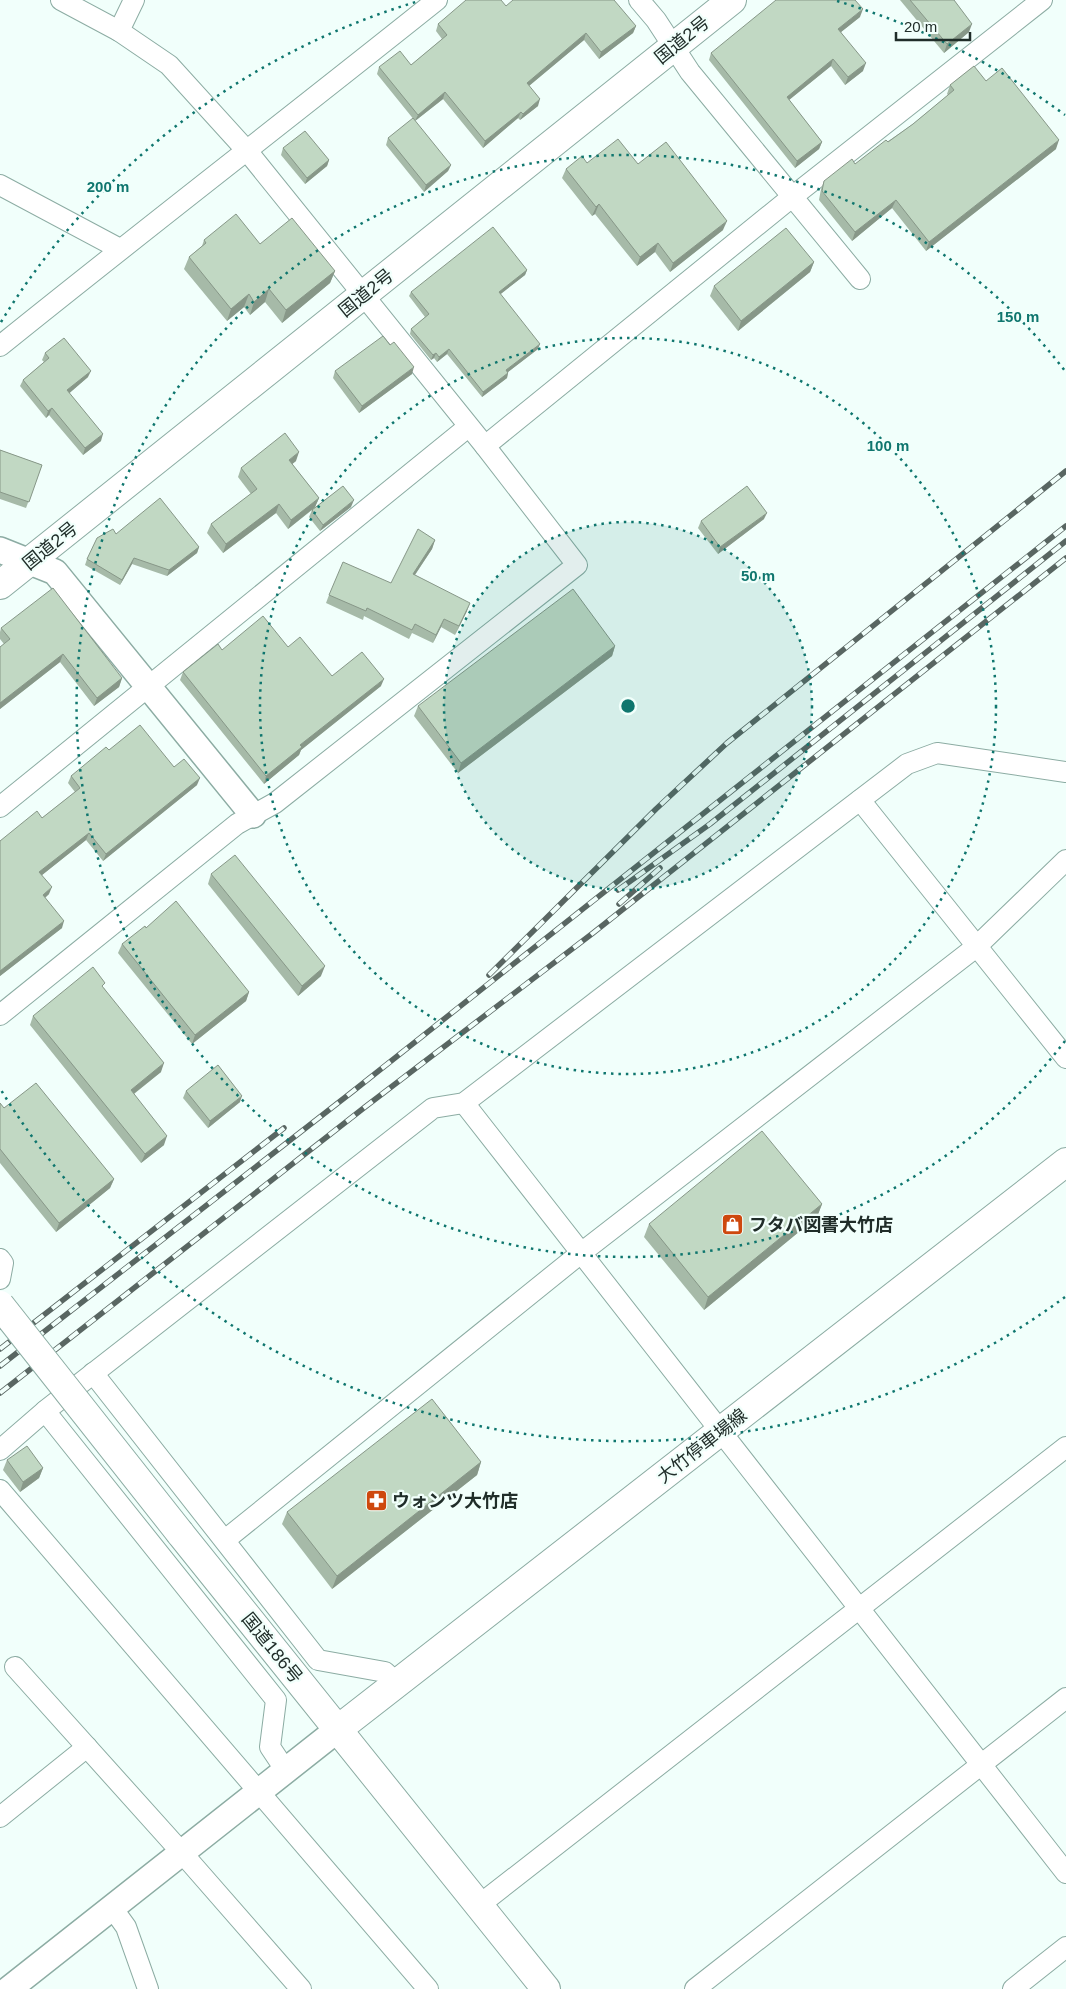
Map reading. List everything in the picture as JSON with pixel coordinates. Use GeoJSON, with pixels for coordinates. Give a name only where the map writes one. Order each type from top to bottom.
{"type":"FeatureCollection","features":[{"type":"Feature","properties":{"kind":"main road","name":"国道2号"},"geometry":{"type":"LineString","coordinates":[[0,585],[732,0]]}},
{"type":"Feature","properties":{"kind":"main road","name":"大竹停車場線"},"geometry":{"type":"LineString","coordinates":[[337,1730],[1066,1162]]}},
{"type":"Feature","properties":{"kind":"main road","name":"国道186号"},"geometry":{"type":"LineString","coordinates":[[0,1305],[337,1730],[546,1989]]}},
{"type":"Feature","properties":{"kind":"street"},"geometry":{"type":"LineString","coordinates":[[0,1015],[237,824],[275,803],[577,565],[485,446],[248,152],[169,65],[118,31],[61,0]]}},
{"type":"Feature","properties":{"kind":"street"},"geometry":{"type":"LineString","coordinates":[[118,31],[134,0]]}},
{"type":"Feature","properties":{"kind":"street"},"geometry":{"type":"LineString","coordinates":[[0,346],[120,249],[248,152],[437,0]]}},
{"type":"Feature","properties":{"kind":"street"},"geometry":{"type":"LineString","coordinates":[[639,0],[656,20],[690,72],[860,279]]}},
{"type":"Feature","properties":{"kind":"street"},"geometry":{"type":"LineString","coordinates":[[485,446],[792,197],[1042,0]]}},
{"type":"Feature","properties":{"kind":"street"},"geometry":{"type":"LineString","coordinates":[[0,185],[120,249]]}},
{"type":"Feature","properties":{"kind":"street"},"geometry":{"type":"LineString","coordinates":[[0,807],[468,427]]}},
{"type":"Feature","properties":{"kind":"street"},"geometry":{"type":"LineString","coordinates":[[0,550],[55,572],[253,815]]}},
{"type":"Feature","properties":{"kind":"street"},"geometry":{"type":"LineString","coordinates":[[0,1450],[93,1373],[433,1108],[464,1103],[908,764],[937,753],[1066,772]]}},
{"type":"Feature","properties":{"kind":"street"},"geometry":{"type":"LineString","coordinates":[[860,800],[1066,1058]]}},
{"type":"Feature","properties":{"kind":"street"},"geometry":{"type":"LineString","coordinates":[[225,1540],[581,1252],[976,947],[1066,860]]}},
{"type":"Feature","properties":{"kind":"street"},"geometry":{"type":"LineString","coordinates":[[464,1103],[1066,1873]]}},
{"type":"Feature","properties":{"kind":"street"},"geometry":{"type":"LineString","coordinates":[[0,1260],[3,1263],[0,1279]]}},
{"type":"Feature","properties":{"kind":"street"},"geometry":{"type":"LineString","coordinates":[[93,1373],[318,1660],[385,1672],[397,1684]]}},
{"type":"Feature","properties":{"kind":"street"},"geometry":{"type":"LineString","coordinates":[[45,1411],[276,1700],[270,1747],[286,1771]]}},
{"type":"Feature","properties":{"kind":"street"},"geometry":{"type":"LineString","coordinates":[[478,1906],[1066,1447]]}},
{"type":"Feature","properties":{"kind":"street"},"geometry":{"type":"LineString","coordinates":[[0,1490],[428,1989]]}},
{"type":"Feature","properties":{"kind":"street"},"geometry":{"type":"LineString","coordinates":[[150,1542],[194,1503]]}},
{"type":"Feature","properties":{"kind":"street"},"geometry":{"type":"LineString","coordinates":[[15,1666],[183,1854],[300,1989]]}},
{"type":"Feature","properties":{"kind":"street"},"geometry":{"type":"LineString","coordinates":[[695,1989],[1066,1698]]}},
{"type":"Feature","properties":{"kind":"street"},"geometry":{"type":"LineString","coordinates":[[9,1989],[183,1854],[337,1730]]}},
{"type":"Feature","properties":{"kind":"street"},"geometry":{"type":"LineString","coordinates":[[0,1818],[87,1747]]}},
{"type":"Feature","properties":{"kind":"street"},"geometry":{"type":"LineString","coordinates":[[113,1909],[126,1927],[148,1989]]}},
{"type":"Feature","properties":{"kind":"street"},"geometry":{"type":"LineString","coordinates":[[1013,1989],[1066,1947]]}},
{"type":"Feature","properties":{"kind":"building"},"geometry":{"type":"Polygon","coordinates":[[[466,0],[501,0],[506,6],[513,0],[614,0],[636,26],[601,52],[586,33],[527,83],[540,99],[523,114],[521,112],[485,141],[445,92],[418,115],[379,67],[400,51],[411,65],[447,35],[438,24],[466,0]]]}},
{"type":"Feature","properties":{"kind":"building"},"geometry":{"type":"Polygon","coordinates":[[[776,0],[855,0],[863,9],[838,29],[866,63],[848,77],[833,59],[787,97],[822,142],[797,161],[711,53],[776,0]]]}},
{"type":"Feature","properties":{"kind":"building"},"geometry":{"type":"Polygon","coordinates":[[[910,0],[954,0],[972,24],[947,44],[910,0]]]}},
{"type":"Feature","properties":{"kind":"building"},"geometry":{"type":"Polygon","coordinates":[[[974,66],[986,81],[1002,68],[1059,140],[929,242],[896,200],[855,232],[822,191],[824,181],[852,159],[855,164],[886,140],[888,142],[913,124],[954,90],[950,85],[974,66]]]}},
{"type":"Feature","properties":{"kind":"building"},"geometry":{"type":"Polygon","coordinates":[[[413,118],[451,165],[426,185],[388,138],[413,118]]]}},
{"type":"Feature","properties":{"kind":"building"},"geometry":{"type":"Polygon","coordinates":[[[305,131],[329,160],[307,178],[283,148],[305,131]]]}},
{"type":"Feature","properties":{"kind":"building"},"geometry":{"type":"Polygon","coordinates":[[[618,139],[638,164],[666,142],[727,221],[673,263],[658,243],[640,257],[599,204],[596,207],[566,169],[582,156],[587,163],[618,139]]]}},
{"type":"Feature","properties":{"kind":"building"},"geometry":{"type":"Polygon","coordinates":[[[236,214],[260,244],[292,218],[335,271],[286,310],[269,289],[254,302],[249,294],[231,309],[189,257],[206,243],[204,240],[236,214]]]}},
{"type":"Feature","properties":{"kind":"building"},"geometry":{"type":"Polygon","coordinates":[[[493,227],[527,270],[499,292],[540,344],[506,370],[508,373],[483,392],[449,349],[439,357],[436,353],[433,355],[411,329],[429,314],[411,292],[493,227]]]}},
{"type":"Feature","properties":{"kind":"building"},"geometry":{"type":"Polygon","coordinates":[[[786,228],[814,262],[741,321],[714,286],[786,228]]]}},
{"type":"Feature","properties":{"kind":"building"},"geometry":{"type":"Polygon","coordinates":[[[383,336],[390,345],[394,342],[414,367],[362,406],[335,371],[383,336]]]}},
{"type":"Feature","properties":{"kind":"building"},"geometry":{"type":"Polygon","coordinates":[[[64,338],[91,371],[67,390],[103,434],[85,448],[52,408],[48,411],[23,380],[49,358],[45,353],[64,338]]]}},
{"type":"Feature","properties":{"kind":"building"},"geometry":{"type":"Polygon","coordinates":[[[285,433],[299,452],[289,460],[319,498],[291,520],[279,504],[226,544],[211,524],[257,489],[241,468],[285,433]]]}},
{"type":"Feature","properties":{"kind":"building"},"geometry":{"type":"Polygon","coordinates":[[[0,450],[42,465],[29,502],[0,492],[0,450]]]}},
{"type":"Feature","properties":{"kind":"building"},"geometry":{"type":"Polygon","coordinates":[[[343,486],[354,500],[323,525],[312,510],[343,486]]]}},
{"type":"Feature","properties":{"kind":"building"},"geometry":{"type":"Polygon","coordinates":[[[747,486],[767,513],[720,547],[701,521],[747,486]]]}},
{"type":"Feature","properties":{"kind":"building"},"geometry":{"type":"Polygon","coordinates":[[[160,498],[199,547],[169,570],[134,558],[122,580],[87,559],[97,538],[113,529],[116,534],[160,498]]]}},
{"type":"Feature","properties":{"kind":"building"},"geometry":{"type":"Polygon","coordinates":[[[418,529],[435,540],[413,574],[470,603],[459,626],[444,619],[436,635],[415,624],[412,630],[367,608],[366,611],[329,595],[343,562],[391,583],[418,529]]]}},
{"type":"Feature","properties":{"kind":"building"},"geometry":{"type":"Polygon","coordinates":[[[53,588],[122,678],[97,698],[63,654],[0,703],[0,647],[10,639],[1,628],[53,588]]]}},
{"type":"Feature","properties":{"kind":"building"},"geometry":{"type":"Polygon","coordinates":[[[573,589],[615,646],[461,763],[418,706],[573,589]]]}},
{"type":"Feature","properties":{"kind":"building"},"geometry":{"type":"Polygon","coordinates":[[[263,616],[288,647],[300,637],[332,676],[362,652],[384,679],[300,745],[302,747],[266,776],[183,672],[218,644],[222,650],[263,616]]]}},
{"type":"Feature","properties":{"kind":"building"},"geometry":{"type":"Polygon","coordinates":[[[140,725],[174,767],[184,759],[200,778],[106,854],[89,833],[39,872],[52,887],[43,895],[64,921],[0,971],[0,841],[37,811],[42,818],[80,788],[71,776],[106,747],[109,750],[140,725]]]}},
{"type":"Feature","properties":{"kind":"building"},"geometry":{"type":"Polygon","coordinates":[[[235,855],[325,966],[302,986],[211,874],[235,855]]]}},
{"type":"Feature","properties":{"kind":"building"},"geometry":{"type":"Polygon","coordinates":[[[176,901],[249,992],[195,1035],[122,944],[145,926],[146,928],[176,901]]]}},
{"type":"Feature","properties":{"kind":"building"},"geometry":{"type":"Polygon","coordinates":[[[93,967],[105,983],[102,986],[164,1063],[131,1090],[167,1136],[145,1154],[33,1016],[93,967]]]}},
{"type":"Feature","properties":{"kind":"building"},"geometry":{"type":"Polygon","coordinates":[[[218,1065],[242,1096],[210,1121],[186,1091],[218,1065]]]}},
{"type":"Feature","properties":{"kind":"building"},"geometry":{"type":"Polygon","coordinates":[[[36,1083],[114,1179],[59,1223],[0,1149],[0,1103],[4,1108],[36,1083]]]}},
{"type":"Feature","properties":{"kind":"building"},"geometry":{"type":"Polygon","coordinates":[[[762,1131],[822,1204],[708,1297],[649,1224],[762,1131]]]}},
{"type":"Feature","properties":{"kind":"building"},"geometry":{"type":"Polygon","coordinates":[[[432,1399],[481,1462],[337,1576],[287,1512],[432,1399]]]}},
{"type":"Feature","properties":{"kind":"building"},"geometry":{"type":"Polygon","coordinates":[[[27,1446],[43,1468],[23,1482],[7,1460],[27,1446]]]}},
{"type":"Feature","properties":{"kind":"railway"},"geometry":{"type":"LineString","coordinates":[[489,975],[656,809],[727,743],[1066,471]]}},
{"type":"Feature","properties":{"kind":"railway"},"geometry":{"type":"LineString","coordinates":[[0,1366],[352,1092],[1066,526]]}},
{"type":"Feature","properties":{"kind":"railway"},"geometry":{"type":"LineString","coordinates":[[618,890],[710,824],[1066,541]]}},
{"type":"Feature","properties":{"kind":"railway"},"geometry":{"type":"LineString","coordinates":[[0,1393],[365,1107],[593,933],[1066,558]]}},
{"type":"Feature","properties":{"kind":"railway"},"geometry":{"type":"LineString","coordinates":[[619,904],[660,868]]}},
{"type":"Feature","properties":{"kind":"railway"},"geometry":{"type":"LineString","coordinates":[[0,1349],[284,1128]]}},
{"type":"Feature","properties":{"kind":"place","name":"フタバ図書大竹店"},"geometry":{"type":"Point","coordinates":[733,1225]}},
{"type":"Feature","properties":{"kind":"place","name":"ウォンツ大竹店"},"geometry":{"type":"Point","coordinates":[376,1501]}}]}
